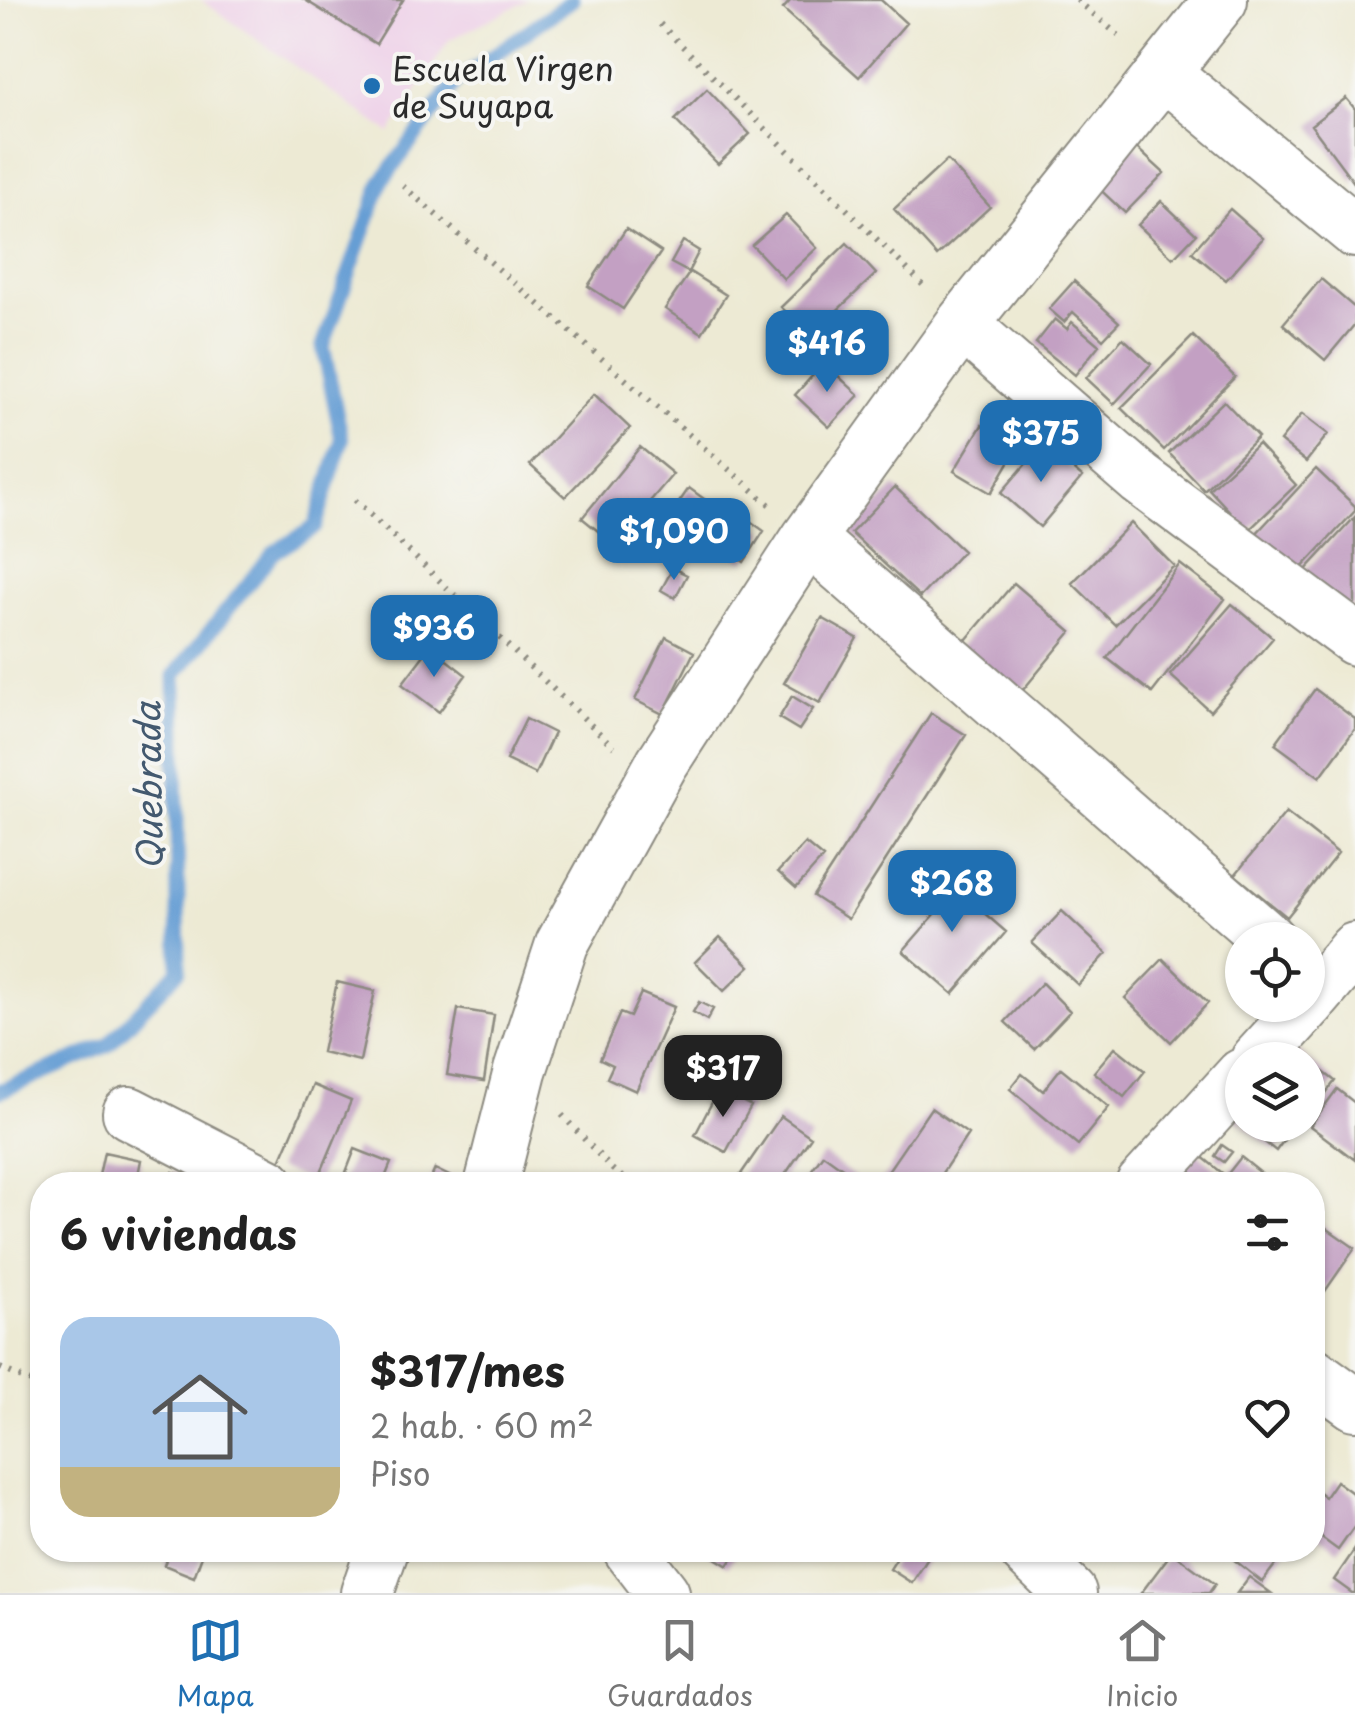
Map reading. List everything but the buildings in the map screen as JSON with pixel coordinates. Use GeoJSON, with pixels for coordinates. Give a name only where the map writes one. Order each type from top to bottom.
{"type":"FeatureCollection","features":[{"type":"Feature","properties":{"kind":"street"},"geometry":{"type":"LineString","coordinates":[[494,1172],[520,1071],[562,944],[662,762],[808,538],[962,324],[1221,0]]}},
{"type":"Feature","properties":{"kind":"street"},"geometry":{"type":"LineString","coordinates":[[1164,72],[1355,231]]}},
{"type":"Feature","properties":{"kind":"street"},"geometry":{"type":"LineString","coordinates":[[962,324],[1140,480],[1355,638]]}},
{"type":"Feature","properties":{"kind":"street"},"geometry":{"type":"LineString","coordinates":[[808,538],[1248,922]]}},
{"type":"Feature","properties":{"kind":"street"},"geometry":{"type":"LineString","coordinates":[[1274,1042],[1326,988]]}},
{"type":"Feature","properties":{"kind":"street"},"geometry":{"type":"LineString","coordinates":[[1154,1172],[1225,1094]]}},
{"type":"Feature","properties":{"kind":"street"},"geometry":{"type":"LineString","coordinates":[[129,1113],[244,1172]]}},
{"type":"Feature","properties":{"kind":"street"},"geometry":{"type":"LineString","coordinates":[[1325,1382],[1355,1404]]}},
{"type":"Feature","properties":{"kind":"street"},"geometry":{"type":"LineString","coordinates":[[367,1593],[378,1562]]}},
{"type":"Feature","properties":{"kind":"street"},"geometry":{"type":"LineString","coordinates":[[639,1562],[664,1593]]}},
{"type":"Feature","properties":{"kind":"street"},"geometry":{"type":"LineString","coordinates":[[1038,1562],[1070,1593]]}},
{"type":"Feature","properties":{"kind":"path"},"geometry":{"type":"LineString","coordinates":[[660,24],[962,324]]}},
{"type":"Feature","properties":{"kind":"path"},"geometry":{"type":"LineString","coordinates":[[404,186],[808,538]]}},
{"type":"Feature","properties":{"kind":"path"},"geometry":{"type":"LineString","coordinates":[[355,500],[651,783]]}},
{"type":"Feature","properties":{"kind":"path"},"geometry":{"type":"LineString","coordinates":[[520,1071],[616,1172]]}},
{"type":"Feature","properties":{"kind":"path"},"geometry":{"type":"LineString","coordinates":[[0,1368],[30,1382]]}},
{"type":"Feature","properties":{"kind":"shaded area","name":"Escuela Virgen de Suyapa"},"geometry":{"type":"Polygon","coordinates":[[[201,0],[528,0],[449,40],[390,133],[201,0]]]}},
{"type":"Feature","properties":{"kind":"waterway","name":"Quebrada"},"geometry":{"type":"LineString","coordinates":[[0,1091],[108,1045],[179,970],[175,675],[273,553],[315,527],[342,440],[323,346],[382,181],[456,82],[572,0]]}},
{"type":"Feature","properties":{"kind":"place","name":"Escuela Virgen de Suyapa"},"geometry":{"type":"Point","coordinates":[372,86]}}]}
